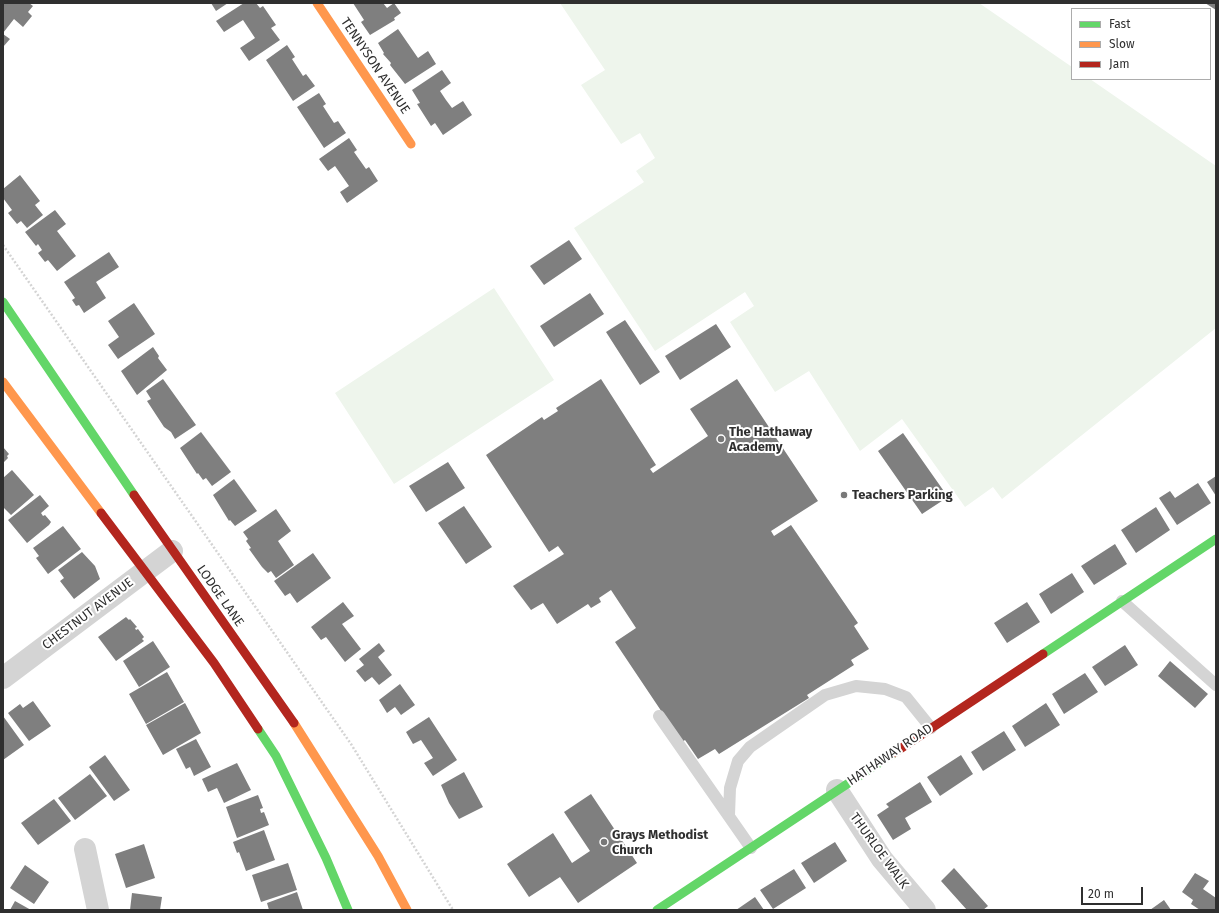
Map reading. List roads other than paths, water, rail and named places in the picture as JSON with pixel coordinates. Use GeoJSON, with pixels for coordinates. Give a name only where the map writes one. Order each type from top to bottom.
{"type":"FeatureCollection","features":[{"type":"Feature","properties":{"kind":"street","name":"TENNYSON AVENUE"},"geometry":{"type":"LineString","coordinates":[[317,3],[411,144]]}},
{"type":"Feature","properties":{"kind":"street","name":"LODGE LANE"},"geometry":{"type":"LineString","coordinates":[[3,302],[172,551],[294,724],[378,856],[407,910]]}},
{"type":"Feature","properties":{"kind":"street"},"geometry":{"type":"LineString","coordinates":[[3,382],[214,663],[276,756],[326,858],[348,910]]}},
{"type":"Feature","properties":{"kind":"street","name":"HATHAWAY ROAD"},"geometry":{"type":"LineString","coordinates":[[657,910],[1216,539]]}},
{"type":"Feature","properties":{"kind":"street","name":"CHESTNUT AVENUE"},"geometry":{"type":"LineString","coordinates":[[3,678],[172,551]]}},
{"type":"Feature","properties":{"kind":"street","name":"THURLOE WALK"},"geometry":{"type":"LineString","coordinates":[[837,790],[882,859],[925,910]]}},
{"type":"Feature","properties":{"kind":"street"},"geometry":{"type":"LineString","coordinates":[[85,849],[98,910]]}},
{"type":"Feature","properties":{"kind":"lane"},"geometry":{"type":"LineString","coordinates":[[1122,601],[1216,685]]}},
{"type":"Feature","properties":{"kind":"lane"},"geometry":{"type":"LineString","coordinates":[[729,815],[730,788],[738,761],[750,747],[825,695],[856,686],[885,689],[906,697],[931,728]]}},
{"type":"Feature","properties":{"kind":"lane"},"geometry":{"type":"LineString","coordinates":[[659,716],[751,848]]}},
{"type":"Feature","properties":{"kind":"place","name":"The Hathaway Academy"},"geometry":{"type":"Point","coordinates":[721,439]}},
{"type":"Feature","properties":{"kind":"place","name":"Teachers Parking"},"geometry":{"type":"Point","coordinates":[844,495]}},
{"type":"Feature","properties":{"kind":"place","name":"Grays Methodist Church"},"geometry":{"type":"Point","coordinates":[604,842]}}]}
